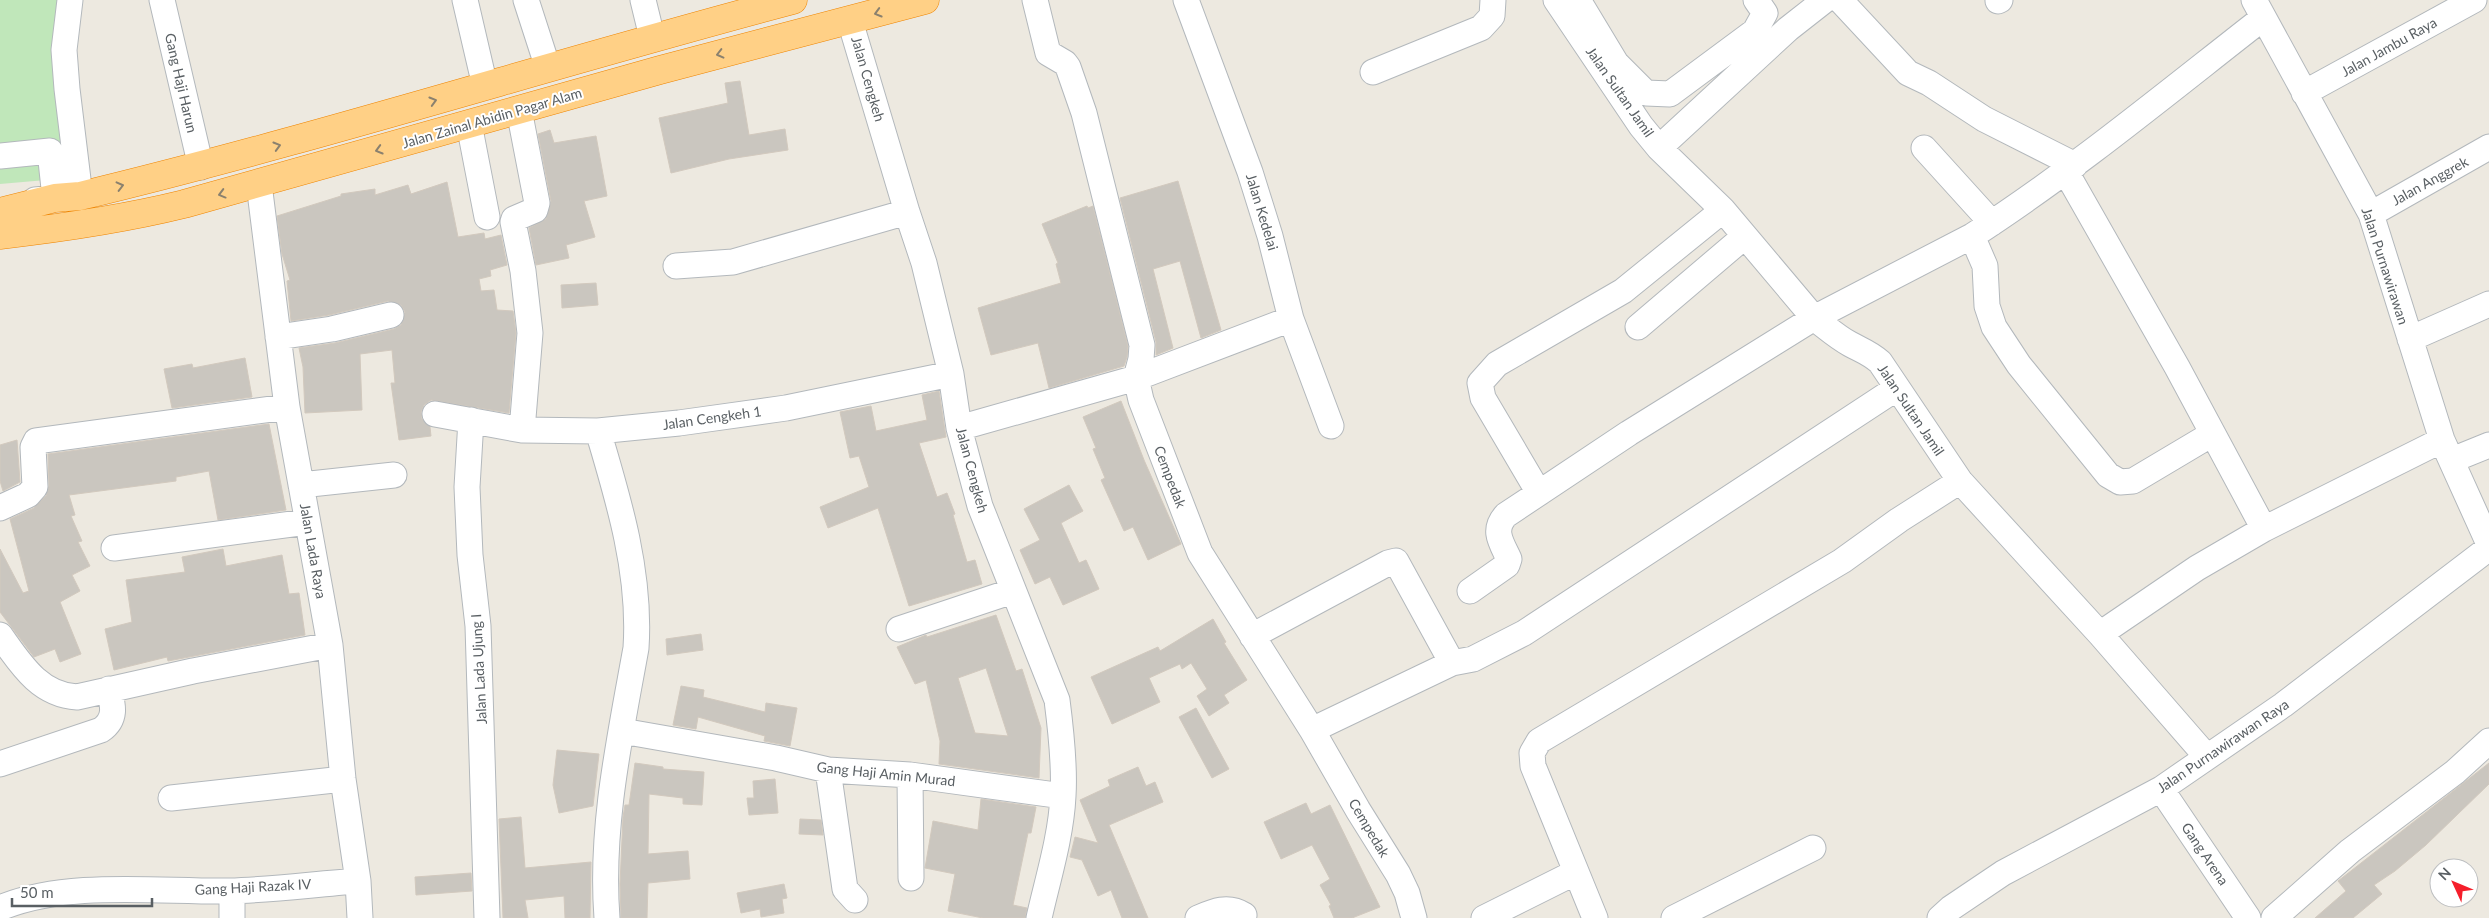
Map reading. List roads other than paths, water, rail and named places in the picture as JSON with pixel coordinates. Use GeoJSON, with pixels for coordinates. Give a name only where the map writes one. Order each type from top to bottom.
{"type":"FeatureCollection","features":[{"type":"Feature","properties":{"kind":"highway"},"geometry":{"type":"LineString","coordinates":[[0,212],[201,167],[652,37],[793,0]]}},
{"type":"Feature","properties":{"kind":"highway","name":"Jalan Zainal Abidin Pagar Alam"},"geometry":{"type":"LineString","coordinates":[[0,235],[131,217],[259,184],[660,70],[924,0]]}},
{"type":"Feature","properties":{"kind":"highway"},"geometry":{"type":"LineString","coordinates":[[652,37],[660,70]]}},
{"type":"Feature","properties":{"kind":"highway"},"geometry":{"type":"LineString","coordinates":[[612,49],[620,81]]}},
{"type":"Feature","properties":{"kind":"highway","name":"Jalan Zainal Abidin Pagar Alam"},"geometry":{"type":"LineString","coordinates":[[0,225],[58,228]]}},
{"type":"Feature","properties":{"kind":"street"},"geometry":{"type":"LineString","coordinates":[[67,197],[68,99],[64,50],[70,0]]}},
{"type":"Feature","properties":{"kind":"street","name":"Gang Haji Harun"},"geometry":{"type":"LineString","coordinates":[[162,0],[201,167]]}},
{"type":"Feature","properties":{"kind":"street"},"geometry":{"type":"LineString","coordinates":[[465,0],[485,86]]}},
{"type":"Feature","properties":{"kind":"street"},"geometry":{"type":"LineString","coordinates":[[526,0],[548,68]]}},
{"type":"Feature","properties":{"kind":"street"},"geometry":{"type":"LineString","coordinates":[[643,0],[652,37]]}},
{"type":"Feature","properties":{"kind":"street","name":"Cempedak"},"geometry":{"type":"LineString","coordinates":[[1035,0],[1048,53],[1052,58],[1065,63],[1068,67],[1084,113],[1142,345],[1141,359],[1136,378],[1146,416],[1200,553],[1312,730],[1358,810],[1398,874],[1407,893],[1414,918]]}},
{"type":"Feature","properties":{"kind":"street","name":"Jalan Kedelai"},"geometry":{"type":"LineString","coordinates":[[1186,0],[1250,172],[1270,236],[1291,319],[1331,426]]}},
{"type":"Feature","properties":{"kind":"street"},"geometry":{"type":"LineString","coordinates":[[1373,72],[1481,28],[1492,16],[1493,0]]}},
{"type":"Feature","properties":{"kind":"street","name":"Jalan Sultan Jamil"},"geometry":{"type":"LineString","coordinates":[[1556,0],[1641,126],[1659,148],[1723,210],[1814,318],[1849,344],[1873,355],[1960,481],[2100,634],[2207,757]]}},
{"type":"Feature","properties":{"kind":"street"},"geometry":{"type":"LineString","coordinates":[[1578,0],[1616,63],[1646,93],[1670,94],[1755,32],[1765,13],[1756,0]]}},
{"type":"Feature","properties":{"kind":"street"},"geometry":{"type":"LineString","coordinates":[[1659,148],[1788,29],[1825,0]]}},
{"type":"Feature","properties":{"kind":"street"},"geometry":{"type":"LineString","coordinates":[[1840,0],[1908,73],[1929,83],[1984,119],[2071,168],[2264,529]]}},
{"type":"Feature","properties":{"kind":"street","name":"Jalan Jambu Raya"},"geometry":{"type":"LineString","coordinates":[[2304,93],[2474,0]]}},
{"type":"Feature","properties":{"kind":"street"},"geometry":{"type":"LineString","coordinates":[[1470,591],[1506,565],[1509,559],[1497,533],[1499,522],[1506,514],[1629,432],[1814,318],[1982,230],[2071,168],[2258,9]]}},
{"type":"Feature","properties":{"kind":"street","name":"Jalan Purnawirawan"},"geometry":{"type":"LineString","coordinates":[[2258,9],[2370,214],[2447,450],[2489,544]]}},
{"type":"Feature","properties":{"kind":"street","name":"Jalan Cengkeh"},"geometry":{"type":"LineString","coordinates":[[850,21],[924,263],[951,374],[959,428],[980,506],[1056,700],[1060,730],[1063,796],[1058,832],[1039,918]]}},
{"type":"Feature","properties":{"kind":"street"},"geometry":{"type":"LineString","coordinates":[[518,110],[537,203],[535,210],[514,219],[513,222],[523,271],[530,333],[522,430]]}},
{"type":"Feature","properties":{"kind":"street"},"geometry":{"type":"LineString","coordinates":[[470,124],[487,217]]}},
{"type":"Feature","properties":{"kind":"street","name":"Jalan Anggrek"},"geometry":{"type":"LineString","coordinates":[[2370,214],[2489,147]]}},
{"type":"Feature","properties":{"kind":"street"},"geometry":{"type":"LineString","coordinates":[[1924,148],[1982,230],[1987,306],[1994,327],[2019,365],[2108,475],[2120,482],[2133,481],[2212,434]]}},
{"type":"Feature","properties":{"kind":"street"},"geometry":{"type":"LineString","coordinates":[[0,156],[50,150],[67,197]]}},
{"type":"Feature","properties":{"kind":"street","name":"Jalan Lada Raya"},"geometry":{"type":"LineString","coordinates":[[259,184],[287,407],[330,645],[343,779],[358,880],[360,918]]}},
{"type":"Feature","properties":{"kind":"street"},"geometry":{"type":"LineString","coordinates":[[0,202],[67,197]]}},
{"type":"Feature","properties":{"kind":"street"},"geometry":{"type":"LineString","coordinates":[[1539,493],[1483,398],[1480,383],[1497,364],[1623,291],[1723,210]]}},
{"type":"Feature","properties":{"kind":"street"},"geometry":{"type":"LineString","coordinates":[[676,266],[733,262],[907,212]]}},
{"type":"Feature","properties":{"kind":"street"},"geometry":{"type":"LineString","coordinates":[[1638,327],[1744,236]]}},
{"type":"Feature","properties":{"kind":"street"},"geometry":{"type":"LineString","coordinates":[[2410,339],[2489,304]]}},
{"type":"Feature","properties":{"kind":"street"},"geometry":{"type":"LineString","coordinates":[[278,337],[332,329],[391,315]]}},
{"type":"Feature","properties":{"kind":"street"},"geometry":{"type":"LineString","coordinates":[[959,428],[1136,378],[1291,319]]}},
{"type":"Feature","properties":{"kind":"street","name":"Jalan Cengkeh 1"},"geometry":{"type":"LineString","coordinates":[[435,414],[522,430],[598,431],[679,424],[786,408],[951,374]]}},
{"type":"Feature","properties":{"kind":"street"},"geometry":{"type":"LineString","coordinates":[[1312,730],[1452,663],[1473,659],[1524,633],[1897,388]]}},
{"type":"Feature","properties":{"kind":"street"},"geometry":{"type":"LineString","coordinates":[[0,508],[28,495],[35,487],[33,447],[36,441],[287,407]]}},
{"type":"Feature","properties":{"kind":"street","name":"Jalan Lada Ujung I"},"geometry":{"type":"LineString","coordinates":[[471,420],[467,486],[470,555],[478,626],[487,918]]}},
{"type":"Feature","properties":{"kind":"street"},"geometry":{"type":"LineString","coordinates":[[598,431],[614,486],[631,559],[637,630],[636,648],[610,792],[605,899],[607,918]]}},
{"type":"Feature","properties":{"kind":"street"},"geometry":{"type":"LineString","coordinates":[[2100,634],[2197,568],[2264,529],[2447,450],[2489,445]]}},
{"type":"Feature","properties":{"kind":"street"},"geometry":{"type":"LineString","coordinates":[[301,486],[394,475]]}},
{"type":"Feature","properties":{"kind":"street"},"geometry":{"type":"LineString","coordinates":[[1595,918],[1533,766],[1532,753],[1539,741],[1834,566],[1899,520],[1960,481]]}},
{"type":"Feature","properties":{"kind":"street"},"geometry":{"type":"LineString","coordinates":[[114,548],[308,522]]}},
{"type":"Feature","properties":{"kind":"street","name":"Jalan Purnawirawan Raya"},"geometry":{"type":"LineString","coordinates":[[1940,918],[1951,908],[2003,873],[2161,789],[2284,705],[2489,548]]}},
{"type":"Feature","properties":{"kind":"street"},"geometry":{"type":"LineString","coordinates":[[1252,636],[1388,562],[1396,561],[1452,663]]}},
{"type":"Feature","properties":{"kind":"street"},"geometry":{"type":"LineString","coordinates":[[898,629],[1013,591]]}},
{"type":"Feature","properties":{"kind":"street"},"geometry":{"type":"LineString","coordinates":[[0,635],[34,679],[55,693],[77,697],[330,645]]}},
{"type":"Feature","properties":{"kind":"street"},"geometry":{"type":"LineString","coordinates":[[0,764],[101,730],[110,722],[114,712],[109,689]]}},
{"type":"Feature","properties":{"kind":"street","name":"Gang Haji Amin Murad"},"geometry":{"type":"LineString","coordinates":[[622,731],[768,756],[828,770],[910,775],[1063,796]]}},
{"type":"Feature","properties":{"kind":"street"},"geometry":{"type":"LineString","coordinates":[[2274,918],[2350,850],[2455,772],[2489,741]]}},
{"type":"Feature","properties":{"kind":"street"},"geometry":{"type":"LineString","coordinates":[[828,770],[845,889],[855,900]]}},
{"type":"Feature","properties":{"kind":"street"},"geometry":{"type":"LineString","coordinates":[[910,775],[911,878]]}},
{"type":"Feature","properties":{"kind":"street"},"geometry":{"type":"LineString","coordinates":[[171,798],[343,779]]}},
{"type":"Feature","properties":{"kind":"street","name":"Gang Arena"},"geometry":{"type":"LineString","coordinates":[[2161,789],[2248,918]]}},
{"type":"Feature","properties":{"kind":"street"},"geometry":{"type":"LineString","coordinates":[[1674,918],[1813,848]]}},
{"type":"Feature","properties":{"kind":"street"},"geometry":{"type":"LineString","coordinates":[[1484,918],[1576,872]]}},
{"type":"Feature","properties":{"kind":"street","name":"Gang Haji Razak IV"},"geometry":{"type":"LineString","coordinates":[[0,908],[18,900],[56,892],[232,891],[358,880]]}},
{"type":"Feature","properties":{"kind":"street"},"geometry":{"type":"LineString","coordinates":[[232,891],[232,918]]}},
{"type":"Feature","properties":{"kind":"street"},"geometry":{"type":"LineString","coordinates":[[1198,918],[1232,908],[1244,915]]}}]}
